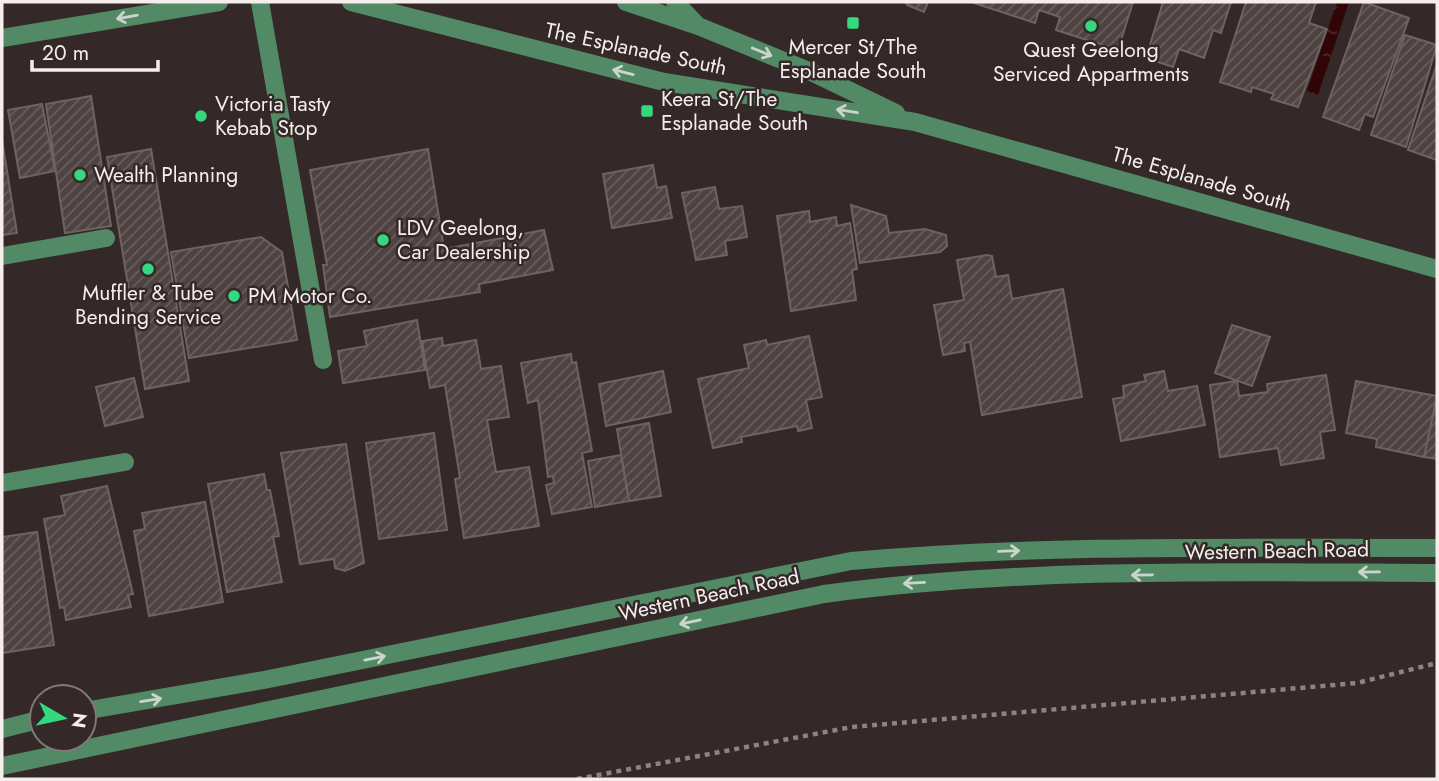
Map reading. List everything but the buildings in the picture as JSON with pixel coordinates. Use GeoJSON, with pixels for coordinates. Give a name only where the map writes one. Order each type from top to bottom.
{"type":"FeatureCollection","features":[{"type":"Feature","properties":{"kind":"street"},"geometry":{"type":"LineString","coordinates":[[2,38],[219,2]]}},
{"type":"Feature","properties":{"kind":"street"},"geometry":{"type":"LineString","coordinates":[[260,2],[323,359]]}},
{"type":"Feature","properties":{"kind":"street","name":"The Esplanade South"},"geometry":{"type":"LineString","coordinates":[[351,2],[664,82],[915,122],[1437,269]]}},
{"type":"Feature","properties":{"kind":"street","name":"The Esplanade South"},"geometry":{"type":"LineString","coordinates":[[626,2],[698,26],[809,71],[915,122]]}},
{"type":"Feature","properties":{"kind":"street"},"geometry":{"type":"LineString","coordinates":[[675,2],[698,26]]}},
{"type":"Feature","properties":{"kind":"street"},"geometry":{"type":"LineString","coordinates":[[2,256],[106,239]]}},
{"type":"Feature","properties":{"kind":"street"},"geometry":{"type":"LineString","coordinates":[[2,483],[125,462]]}},
{"type":"Feature","properties":{"kind":"street","name":"Western Beach Road"},"geometry":{"type":"LineString","coordinates":[[98,709],[278,677],[852,561],[950,553],[1059,549],[1437,548]]}},
{"type":"Feature","properties":{"kind":"street","name":"Western Beach Road"},"geometry":{"type":"LineString","coordinates":[[2,766],[824,594],[907,583],[1028,578],[1437,573]]}},
{"type":"Feature","properties":{"kind":"street"},"geometry":{"type":"LineString","coordinates":[[2,729],[28,722]]}},
{"type":"Feature","properties":{"kind":"path"},"geometry":{"type":"LineString","coordinates":[[577,779],[852,727],[1357,683],[1437,663]]}},
{"type":"Feature","properties":{"kind":"water"},"geometry":{"type":"Polygon","coordinates":[[[1337,2],[1349,2],[1318,95],[1307,91],[1337,2]]]}},
{"type":"Feature","properties":{"kind":"place","name":"Mercer St/The Esplanade South"},"geometry":{"type":"Point","coordinates":[853,23]}},
{"type":"Feature","properties":{"kind":"place","name":"Quest Geelong Serviced Appartments"},"geometry":{"type":"Point","coordinates":[1091,26]}},
{"type":"Feature","properties":{"kind":"place","name":"Keera St/The Esplanade South"},"geometry":{"type":"Point","coordinates":[647,111]}},
{"type":"Feature","properties":{"kind":"place","name":"Victoria Tasty Kebab Stop"},"geometry":{"type":"Point","coordinates":[201,116]}},
{"type":"Feature","properties":{"kind":"place","name":"Wealth Planning"},"geometry":{"type":"Point","coordinates":[80,175]}},
{"type":"Feature","properties":{"kind":"place","name":"LDV Geelong, Car Dealership"},"geometry":{"type":"Point","coordinates":[383,240]}},
{"type":"Feature","properties":{"kind":"place","name":"Muffler & Tube Bending Service"},"geometry":{"type":"Point","coordinates":[148,269]}},
{"type":"Feature","properties":{"kind":"place","name":"PM Motor Co."},"geometry":{"type":"Point","coordinates":[234,296]}}]}
